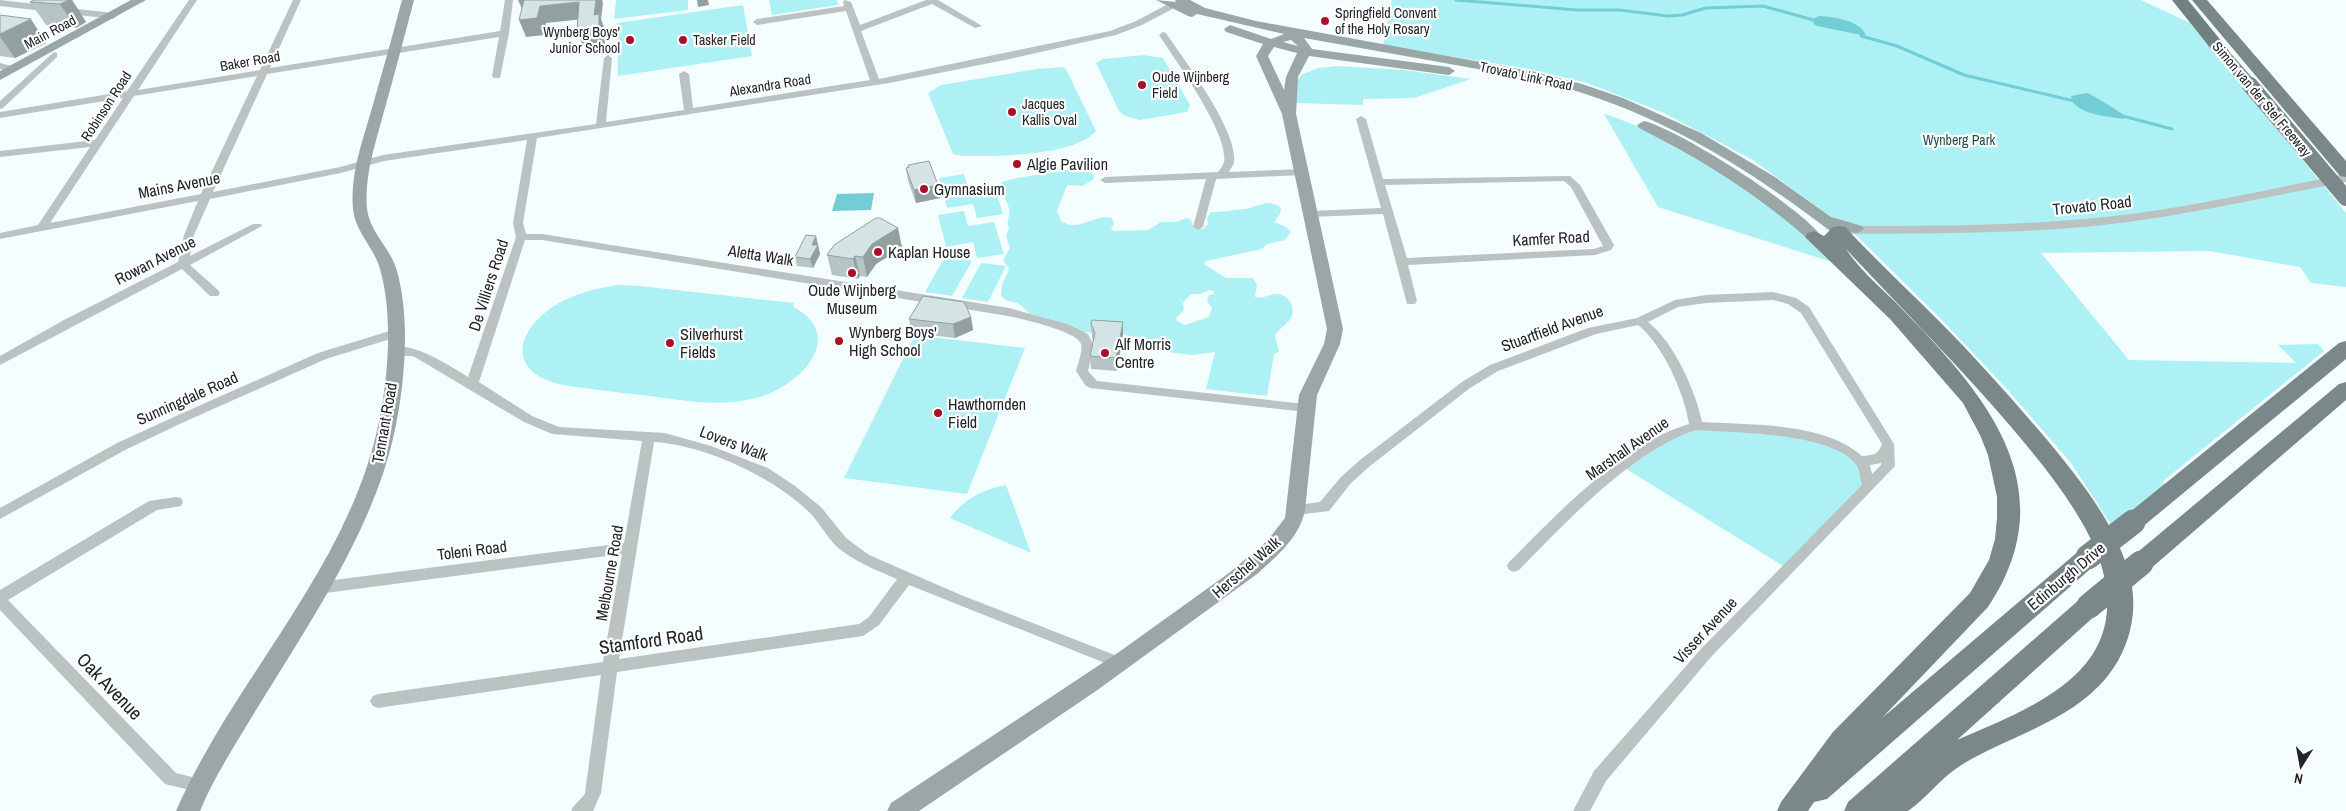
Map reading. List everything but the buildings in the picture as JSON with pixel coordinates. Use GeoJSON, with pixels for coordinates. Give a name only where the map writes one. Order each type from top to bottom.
{"type":"FeatureCollection","features":[{"type":"Feature","properties":{"kind":"highway","name":"Simon van der Stel Freeway"},"geometry":{"type":"LineString","coordinates":[[2180,0],[2346,198]]}},
{"type":"Feature","properties":{"kind":"highway","name":"Simon van der Stel Freeway"},"geometry":{"type":"LineString","coordinates":[[2199,0],[2346,172]]}},
{"type":"Feature","properties":{"kind":"highway"},"geometry":{"type":"LineString","coordinates":[[1845,262],[1832,243],[1833,236],[1841,227],[1953,347],[2050,459],[2072,488],[2106,547],[2118,579],[2120,601],[2120,621],[2114,643],[2104,661],[2090,678],[2053,705],[1950,757],[1910,794],[1885,811]]}},
{"type":"Feature","properties":{"kind":"highway"},"geometry":{"type":"LineString","coordinates":[[1792,811],[1843,740],[1979,600],[1992,581],[2007,539],[2008,490],[2002,467],[1981,417],[1970,398],[1949,372],[1845,262],[1814,237]]}},
{"type":"Feature","properties":{"kind":"highway","name":"Edinburgh Drive"},"geometry":{"type":"LineString","coordinates":[[1792,811],[2088,557],[2346,348]]}},
{"type":"Feature","properties":{"kind":"highway"},"geometry":{"type":"LineString","coordinates":[[1858,811],[2090,606],[2346,389]]}},
{"type":"Feature","properties":{"kind":"main road","name":"Main Road"},"geometry":{"type":"LineString","coordinates":[[0,76],[140,0]]}},
{"type":"Feature","properties":{"kind":"main road","name":"Tennant Road"},"geometry":{"type":"LineString","coordinates":[[188,811],[198,785],[282,650],[356,518],[382,450],[395,342],[396,307],[389,271],[363,224],[360,213],[360,185],[364,163],[408,0]]}},
{"type":"Feature","properties":{"kind":"main road","name":"Trovato Link Road"},"geometry":{"type":"LineString","coordinates":[[1175,1],[1224,18],[1536,76],[1581,88],[1612,99],[1719,148],[1758,171],[1841,227]]}},
{"type":"Feature","properties":{"kind":"main road","name":"Trovato Link Road"},"geometry":{"type":"LineString","coordinates":[[1175,1],[1267,47],[1484,76],[1530,85],[1599,105],[1656,131],[1728,169],[1798,222],[1814,237]]}},
{"type":"Feature","properties":{"kind":"main road"},"geometry":{"type":"LineString","coordinates":[[1224,18],[1239,25],[1292,35],[1340,41]]}},
{"type":"Feature","properties":{"kind":"main road"},"geometry":{"type":"LineString","coordinates":[[1267,47],[1292,35]]}},
{"type":"Feature","properties":{"kind":"main road"},"geometry":{"type":"LineString","coordinates":[[1292,35],[1304,44],[1306,51],[1292,77]]}},
{"type":"Feature","properties":{"kind":"main road","name":"Herschel Walk"},"geometry":{"type":"LineString","coordinates":[[899,811],[1120,663],[1243,573],[1277,542],[1292,524],[1296,510],[1305,408],[1309,390],[1335,334],[1289,114],[1263,61],[1267,47]]}},
{"type":"Feature","properties":{"kind":"main road"},"geometry":{"type":"LineString","coordinates":[[1292,77],[1307,68],[1324,65],[1412,67]]}},
{"type":"Feature","properties":{"kind":"main road","name":"Herschel Walk"},"geometry":{"type":"LineString","coordinates":[[1289,114],[1292,77]]}},
{"type":"Feature","properties":{"kind":"main road"},"geometry":{"type":"LineString","coordinates":[[1798,222],[1841,227]]}},
{"type":"Feature","properties":{"kind":"street","name":"Robinson Road"},"geometry":{"type":"LineString","coordinates":[[42,228],[193,0]]}},
{"type":"Feature","properties":{"kind":"street"},"geometry":{"type":"LineString","coordinates":[[214,293],[183,264],[189,235],[298,0]]}},
{"type":"Feature","properties":{"kind":"street"},"geometry":{"type":"LineString","coordinates":[[497,76],[509,0]]}},
{"type":"Feature","properties":{"kind":"street"},"geometry":{"type":"LineString","coordinates":[[858,29],[934,0],[978,26]]}},
{"type":"Feature","properties":{"kind":"street","name":"Alexandra Road"},"geometry":{"type":"LineString","coordinates":[[430,154],[875,82],[1097,37],[1131,27],[1175,1]]}},
{"type":"Feature","properties":{"kind":"street"},"geometry":{"type":"LineString","coordinates":[[0,3],[113,16]]}},
{"type":"Feature","properties":{"kind":"street"},"geometry":{"type":"LineString","coordinates":[[757,22],[848,4],[875,82]]}},
{"type":"Feature","properties":{"kind":"street","name":"Baker Road"},"geometry":{"type":"LineString","coordinates":[[0,115],[505,33]]}},
{"type":"Feature","properties":{"kind":"street"},"geometry":{"type":"LineString","coordinates":[[1163,35],[1219,122],[1230,162],[1217,176],[1198,227]]}},
{"type":"Feature","properties":{"kind":"street"},"geometry":{"type":"LineString","coordinates":[[0,106],[54,54]]}},
{"type":"Feature","properties":{"kind":"street"},"geometry":{"type":"LineString","coordinates":[[601,126],[608,58]]}},
{"type":"Feature","properties":{"kind":"street"},"geometry":{"type":"LineString","coordinates":[[0,66],[13,69]]}},
{"type":"Feature","properties":{"kind":"street"},"geometry":{"type":"LineString","coordinates":[[684,74],[689,112]]}},
{"type":"Feature","properties":{"kind":"street"},"geometry":{"type":"LineString","coordinates":[[1362,119],[1403,262],[1411,300]]}},
{"type":"Feature","properties":{"kind":"street","name":"De Villiers Road"},"geometry":{"type":"LineString","coordinates":[[472,384],[521,237],[518,223],[532,139]]}},
{"type":"Feature","properties":{"kind":"street"},"geometry":{"type":"LineString","coordinates":[[0,154],[98,143]]}},
{"type":"Feature","properties":{"kind":"street"},"geometry":{"type":"LineString","coordinates":[[364,163],[383,158],[430,154]]}},
{"type":"Feature","properties":{"kind":"street"},"geometry":{"type":"LineString","coordinates":[[395,163],[430,154]]}},
{"type":"Feature","properties":{"kind":"street","name":"Mains Avenue"},"geometry":{"type":"LineString","coordinates":[[0,236],[341,170],[364,163]]}},
{"type":"Feature","properties":{"kind":"street"},"geometry":{"type":"LineString","coordinates":[[1105,180],[1301,172]]}},
{"type":"Feature","properties":{"kind":"street","name":"Kamfer Road"},"geometry":{"type":"LineString","coordinates":[[1379,182],[1566,178],[1575,185],[1609,245],[1607,248],[1595,252],[1403,262]]}},
{"type":"Feature","properties":{"kind":"street","name":"Trovato Road"},"geometry":{"type":"LineString","coordinates":[[1841,227],[1971,229],[2084,223],[2164,213],[2346,178]]}},
{"type":"Feature","properties":{"kind":"street"},"geometry":{"type":"LineString","coordinates":[[1310,214],[1387,211]]}},
{"type":"Feature","properties":{"kind":"street","name":"Rowan Avenue"},"geometry":{"type":"LineString","coordinates":[[0,361],[68,323],[258,226]]}},
{"type":"Feature","properties":{"kind":"street","name":"Aletta Walk"},"geometry":{"type":"LineString","coordinates":[[521,237],[542,237],[996,309],[1033,318],[1081,334],[1088,346],[1082,370],[1089,382],[1094,385],[1305,408]]}},
{"type":"Feature","properties":{"kind":"street","name":"Stuartfield Avenue"},"geometry":{"type":"LineString","coordinates":[[1296,510],[1324,507],[1346,480],[1365,463],[1453,395],[1494,368],[1592,330],[1640,321],[1675,304],[1706,299],[1773,296],[1798,304],[1810,318],[1888,444]]}},
{"type":"Feature","properties":{"kind":"street","name":"Marshall Avenue"},"geometry":{"type":"LineString","coordinates":[[1514,566],[1620,469],[1675,432],[1696,426],[1694,408],[1663,346],[1656,335],[1640,321]]}},
{"type":"Feature","properties":{"kind":"street","name":"Rowan Avenue"},"geometry":{"type":"LineString","coordinates":[[0,353],[29,338],[68,323]]}},
{"type":"Feature","properties":{"kind":"street","name":"Lovers Walk"},"geometry":{"type":"LineString","coordinates":[[395,342],[472,384],[528,418],[556,431],[649,436],[706,448],[763,471],[790,489],[816,511],[841,542],[864,559],[906,578],[1120,663]]}},
{"type":"Feature","properties":{"kind":"street","name":"Sunningdale Road"},"geometry":{"type":"LineString","coordinates":[[0,514],[122,446],[322,356],[395,342]]}},
{"type":"Feature","properties":{"kind":"street"},"geometry":{"type":"LineString","coordinates":[[1696,426],[1808,435],[1838,445],[1860,461],[1869,475],[1868,484]]}},
{"type":"Feature","properties":{"kind":"street","name":"Melbourne Road"},"geometry":{"type":"LineString","coordinates":[[579,811],[587,806],[591,800],[610,666],[649,436]]}},
{"type":"Feature","properties":{"kind":"street"},"geometry":{"type":"LineString","coordinates":[[1860,461],[1878,459],[1885,454],[1888,444]]}},
{"type":"Feature","properties":{"kind":"street"},"geometry":{"type":"LineString","coordinates":[[1868,484],[1888,466],[1888,444]]}},
{"type":"Feature","properties":{"kind":"street","name":"Visser Avenue"},"geometry":{"type":"LineString","coordinates":[[1582,811],[1600,776],[1706,653],[1868,484]]}},
{"type":"Feature","properties":{"kind":"street"},"geometry":{"type":"LineString","coordinates":[[0,597],[154,505],[176,502]]}},
{"type":"Feature","properties":{"kind":"street","name":"Toleni Road"},"geometry":{"type":"LineString","coordinates":[[318,588],[631,547]]}},
{"type":"Feature","properties":{"kind":"street","name":"Stamford Road"},"geometry":{"type":"LineString","coordinates":[[378,701],[864,630],[874,621],[906,578]]}},
{"type":"Feature","properties":{"kind":"street","name":"Oak Avenue"},"geometry":{"type":"LineString","coordinates":[[0,601],[171,779],[198,785]]}},
{"type":"Feature","properties":{"kind":"green space"},"geometry":{"type":"Polygon","coordinates":[[[616,0],[688,0],[688,10],[614,19],[616,0]]]}},
{"type":"Feature","properties":{"kind":"green space"},"geometry":{"type":"Polygon","coordinates":[[[769,0],[837,0],[838,5],[772,15],[769,0]]]}},
{"type":"Feature","properties":{"kind":"green space","name":"Wynberg Park"},"geometry":{"type":"Polygon","coordinates":[[[1392,0],[2141,0],[2190,23],[2346,213],[2346,287],[2311,283],[2300,267],[2209,251],[2041,253],[2129,360],[2296,363],[2278,345],[2318,344],[2324,351],[2162,482],[2166,485],[2112,526],[2071,463],[2006,388],[1944,322],[1858,237],[1753,160],[1664,113],[1587,83],[1529,69],[1383,45],[1392,0]]]}},
{"type":"Feature","properties":{"kind":"green space","name":"Tasker Field"},"geometry":{"type":"Polygon","coordinates":[[[743,5],[752,56],[618,76],[617,23],[743,5]]]}},
{"type":"Feature","properties":{"kind":"green space","name":"Oude Wijnberg Field"},"geometry":{"type":"Polygon","coordinates":[[[1143,55],[1163,58],[1190,105],[1187,112],[1140,120],[1125,116],[1119,111],[1096,63],[1103,59],[1143,55]]]}},
{"type":"Feature","properties":{"kind":"green space"},"geometry":{"type":"Polygon","coordinates":[[[1339,66],[1404,70],[1471,79],[1414,98],[1363,99],[1363,105],[1293,103],[1296,83],[1301,75],[1318,68],[1339,66]]]}},
{"type":"Feature","properties":{"kind":"green space","name":"Jacques Kallis Oval"},"geometry":{"type":"Polygon","coordinates":[[[1063,67],[1066,69],[1096,131],[1085,140],[1070,146],[1033,153],[994,156],[962,156],[953,154],[928,93],[941,85],[1037,69],[1063,67]]]}},
{"type":"Feature","properties":{"kind":"green space"},"geometry":{"type":"Polygon","coordinates":[[[1604,114],[1653,133],[1725,175],[1790,222],[1832,262],[1658,207],[1604,114]]]}},
{"type":"Feature","properties":{"kind":"green space"},"geometry":{"type":"Polygon","coordinates":[[[1075,168],[1088,170],[1094,176],[1093,180],[1082,186],[1068,185],[1066,188],[1057,211],[1061,221],[1068,224],[1081,224],[1106,217],[1112,218],[1114,224],[1111,229],[1114,231],[1148,230],[1161,222],[1176,222],[1187,218],[1191,220],[1194,228],[1203,229],[1208,224],[1207,218],[1211,212],[1243,209],[1267,203],[1272,203],[1281,208],[1280,214],[1274,222],[1286,227],[1291,232],[1285,240],[1267,244],[1262,249],[1206,261],[1204,264],[1226,278],[1252,278],[1257,284],[1255,297],[1278,294],[1288,299],[1292,306],[1291,318],[1275,335],[1279,352],[1274,354],[1267,396],[1206,389],[1215,352],[1192,355],[1152,350],[1142,342],[1123,334],[1084,332],[1030,314],[1018,303],[1008,301],[1001,296],[1002,285],[1009,269],[1003,260],[1010,248],[1006,236],[1009,228],[1009,212],[1001,190],[1001,183],[1075,168]],[[1209,290],[1201,294],[1191,294],[1183,303],[1184,310],[1176,318],[1177,321],[1185,325],[1209,317],[1212,308],[1207,302],[1209,295],[1214,294],[1214,291],[1209,290]]]}},
{"type":"Feature","properties":{"kind":"green space"},"geometry":{"type":"Polygon","coordinates":[[[964,174],[969,189],[994,185],[1003,214],[977,218],[973,204],[947,208],[939,178],[964,174]]]}},
{"type":"Feature","properties":{"kind":"green space"},"geometry":{"type":"Polygon","coordinates":[[[964,211],[968,226],[994,222],[1004,254],[977,258],[973,242],[946,247],[938,215],[964,211]]]}},
{"type":"Feature","properties":{"kind":"green space"},"geometry":{"type":"Polygon","coordinates":[[[945,257],[972,261],[952,296],[925,292],[945,257]]]}},
{"type":"Feature","properties":{"kind":"green space"},"geometry":{"type":"Polygon","coordinates":[[[981,263],[1006,266],[988,302],[962,298],[981,263]]]}},
{"type":"Feature","properties":{"kind":"green space","name":"Silverhurst Fields"},"geometry":{"type":"Polygon","coordinates":[[[618,285],[794,303],[793,307],[803,313],[814,325],[818,336],[817,347],[804,370],[780,388],[745,401],[726,403],[688,401],[562,385],[543,379],[531,370],[524,360],[523,348],[526,337],[533,325],[544,313],[573,296],[595,289],[618,285]]]}},
{"type":"Feature","properties":{"kind":"green space","name":"Hawthornden Field"},"geometry":{"type":"Polygon","coordinates":[[[915,335],[1025,348],[967,494],[844,478],[915,335]]]}},
{"type":"Feature","properties":{"kind":"green space"},"geometry":{"type":"Polygon","coordinates":[[[1695,424],[1811,437],[1855,457],[1867,485],[1788,569],[1623,467],[1695,424]]]}},
{"type":"Feature","properties":{"kind":"green space"},"geometry":{"type":"Polygon","coordinates":[[[1006,485],[1031,553],[950,518],[968,500],[982,492],[1006,485]]]}},
{"type":"Feature","properties":{"kind":"shaded area"},"geometry":{"type":"Polygon","coordinates":[[[1819,16],[1846,20],[1859,26],[1866,36],[1817,26],[1814,24],[1813,19],[1819,16]]]}},
{"type":"Feature","properties":{"kind":"shaded area"},"geometry":{"type":"Polygon","coordinates":[[[2087,93],[2126,117],[2124,119],[2101,116],[2085,111],[2073,102],[2071,96],[2087,93]]]}},
{"type":"Feature","properties":{"kind":"shaded area"},"geometry":{"type":"Polygon","coordinates":[[[874,193],[871,210],[832,211],[837,194],[874,193]]]}},
{"type":"Feature","properties":{"kind":"waterway"},"geometry":{"type":"LineString","coordinates":[[1456,0],[1577,10],[1619,10],[1668,16],[1682,15],[1706,8],[1763,6],[1817,21]]}},
{"type":"Feature","properties":{"kind":"waterway"},"geometry":{"type":"LineString","coordinates":[[1861,36],[1897,46],[1964,75],[2074,101]]}},
{"type":"Feature","properties":{"kind":"waterway"},"geometry":{"type":"LineString","coordinates":[[2123,116],[2172,129]]}},
{"type":"Feature","properties":{"kind":"place","name":"Springfield Convent of the Holy Rosary"},"geometry":{"type":"Point","coordinates":[1325,21]}},
{"type":"Feature","properties":{"kind":"place","name":"Wynberg Boys' Junior School"},"geometry":{"type":"Point","coordinates":[630,40]}},
{"type":"Feature","properties":{"kind":"place","name":"Tasker Field"},"geometry":{"type":"Point","coordinates":[683,40]}},
{"type":"Feature","properties":{"kind":"place","name":"Oude Wijnberg Field"},"geometry":{"type":"Point","coordinates":[1142,85]}},
{"type":"Feature","properties":{"kind":"place","name":"Jacques Kallis Oval"},"geometry":{"type":"Point","coordinates":[1012,112]}},
{"type":"Feature","properties":{"kind":"place","name":"Algie Pavilion"},"geometry":{"type":"Point","coordinates":[1017,164]}},
{"type":"Feature","properties":{"kind":"place","name":"Gymnasium"},"geometry":{"type":"Point","coordinates":[924,189]}},
{"type":"Feature","properties":{"kind":"place","name":"Kaplan House"},"geometry":{"type":"Point","coordinates":[878,252]}},
{"type":"Feature","properties":{"kind":"place","name":"Oude Wijnberg Museum"},"geometry":{"type":"Point","coordinates":[852,273]}},
{"type":"Feature","properties":{"kind":"place","name":"Wynberg Boys' High School"},"geometry":{"type":"Point","coordinates":[839,341]}},
{"type":"Feature","properties":{"kind":"place","name":"Silverhurst Fields"},"geometry":{"type":"Point","coordinates":[670,343]}},
{"type":"Feature","properties":{"kind":"place","name":"Alf Morris Centre"},"geometry":{"type":"Point","coordinates":[1105,353]}},
{"type":"Feature","properties":{"kind":"place","name":"Hawthornden Field"},"geometry":{"type":"Point","coordinates":[938,413]}}]}
